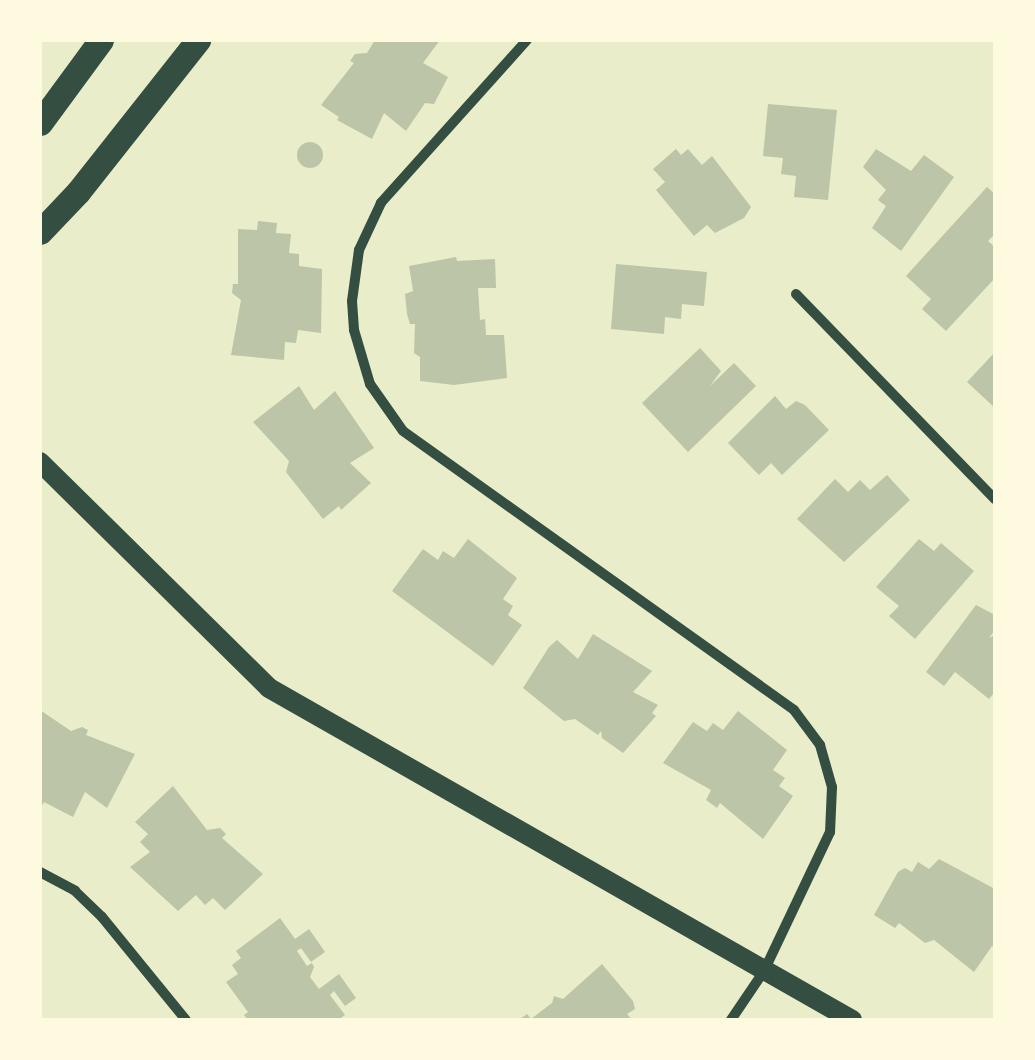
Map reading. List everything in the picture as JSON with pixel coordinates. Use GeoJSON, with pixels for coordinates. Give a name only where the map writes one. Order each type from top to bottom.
{"type":"FeatureCollection","features":[{"type":"Feature","properties":{"kind":"main road"},"geometry":{"type":"LineString","coordinates":[[40,123],[101,40]]}},
{"type":"Feature","properties":{"kind":"main road"},"geometry":{"type":"LineString","coordinates":[[40,232],[78,192],[198,40]]}},
{"type":"Feature","properties":{"kind":"main road"},"geometry":{"type":"LineString","coordinates":[[40,462],[268,688],[852,1020]]}},
{"type":"Feature","properties":{"kind":"street"},"geometry":{"type":"LineString","coordinates":[[527,40],[397,182],[368,226],[352,301],[360,358],[370,384],[402,431],[794,710],[808,726],[828,766],[833,809],[830,832],[764,971],[731,1020]]}},
{"type":"Feature","properties":{"kind":"street"},"geometry":{"type":"LineString","coordinates":[[796,294],[995,498]]}},
{"type":"Feature","properties":{"kind":"street"},"geometry":{"type":"LineString","coordinates":[[40,872],[75,892],[102,917],[186,1020]]}},
{"type":"Feature","properties":{"kind":"building"},"geometry":{"type":"Polygon","coordinates":[[[375,40],[440,40],[423,63],[448,77],[434,104],[425,103],[406,131],[384,113],[372,139],[337,120],[339,117],[321,105],[354,63],[350,61],[355,54],[367,53],[375,40]]]}},
{"type":"Feature","properties":{"kind":"building"},"geometry":{"type":"Polygon","coordinates":[[[768,104],[837,110],[828,200],[794,197],[796,176],[781,174],[783,158],[763,156],[768,104]]]}},
{"type":"Feature","properties":{"kind":"building"},"geometry":{"type":"Polygon","coordinates":[[[310,142],[319,146],[323,155],[319,164],[310,168],[301,164],[297,155],[301,146],[310,142]]]}},
{"type":"Feature","properties":{"kind":"building"},"geometry":{"type":"Polygon","coordinates":[[[676,149],[681,155],[688,149],[702,165],[712,156],[751,207],[744,218],[715,233],[707,225],[694,236],[656,190],[665,182],[653,169],[676,149]]]}},
{"type":"Feature","properties":{"kind":"building"},"geometry":{"type":"Polygon","coordinates":[[[876,149],[911,171],[924,155],[954,177],[901,251],[872,228],[886,206],[878,200],[886,190],[863,167],[876,149]]]}},
{"type":"Feature","properties":{"kind":"building"},"geometry":{"type":"Polygon","coordinates":[[[987,187],[995,194],[995,234],[988,241],[995,247],[995,278],[946,331],[922,309],[931,299],[906,276],[987,187]]]}},
{"type":"Feature","properties":{"kind":"building"},"geometry":{"type":"Polygon","coordinates":[[[258,221],[277,223],[276,233],[291,234],[289,253],[299,254],[299,266],[322,269],[321,333],[298,330],[296,343],[285,342],[284,360],[231,355],[241,300],[232,293],[233,284],[238,284],[238,229],[257,230],[258,221]]]}},
{"type":"Feature","properties":{"kind":"building"},"geometry":{"type":"Polygon","coordinates":[[[456,257],[457,261],[495,259],[496,288],[478,288],[480,320],[485,319],[486,335],[504,335],[507,378],[454,385],[420,381],[420,357],[414,353],[415,324],[410,324],[405,294],[413,291],[409,266],[456,257]]]}},
{"type":"Feature","properties":{"kind":"building"},"geometry":{"type":"Polygon","coordinates":[[[616,264],[707,272],[704,306],[682,304],[681,319],[665,317],[664,334],[611,329],[616,264]]]}},
{"type":"Feature","properties":{"kind":"building"},"geometry":{"type":"Polygon","coordinates":[[[700,348],[721,371],[710,386],[734,363],[756,386],[688,452],[642,403],[700,348]]]}},
{"type":"Feature","properties":{"kind":"building"},"geometry":{"type":"Polygon","coordinates":[[[995,352],[995,408],[967,382],[995,352]]]}},
{"type":"Feature","properties":{"kind":"building"},"geometry":{"type":"Polygon","coordinates":[[[299,386],[314,410],[335,391],[374,448],[350,463],[371,483],[341,510],[339,506],[323,519],[286,472],[289,461],[253,422],[299,386]]]}},
{"type":"Feature","properties":{"kind":"building"},"geometry":{"type":"Polygon","coordinates":[[[775,396],[786,409],[796,401],[805,405],[829,430],[782,475],[771,463],[759,475],[728,443],[775,396]]]}},
{"type":"Feature","properties":{"kind":"building"},"geometry":{"type":"Polygon","coordinates":[[[887,475],[910,500],[844,562],[797,519],[835,479],[848,492],[860,480],[870,490],[887,475]]]}},
{"type":"Feature","properties":{"kind":"building"},"geometry":{"type":"Polygon","coordinates":[[[468,539],[517,578],[503,599],[513,606],[508,615],[522,625],[493,666],[392,591],[423,549],[438,560],[443,551],[454,558],[468,539]]]}},
{"type":"Feature","properties":{"kind":"building"},"geometry":{"type":"Polygon","coordinates":[[[919,539],[934,551],[941,543],[974,571],[915,639],[889,616],[899,606],[876,587],[919,539]]]}},
{"type":"Feature","properties":{"kind":"building"},"geometry":{"type":"Polygon","coordinates":[[[976,605],[995,615],[995,630],[989,638],[995,635],[995,692],[989,699],[955,672],[944,686],[926,672],[976,605]]]}},
{"type":"Feature","properties":{"kind":"building"},"geometry":{"type":"Polygon","coordinates":[[[593,634],[652,671],[633,692],[658,705],[652,713],[656,716],[623,753],[602,738],[601,731],[598,735],[575,719],[564,721],[523,688],[557,640],[578,659],[593,634]]]}},
{"type":"Feature","properties":{"kind":"building"},"geometry":{"type":"Polygon","coordinates":[[[40,710],[71,731],[82,727],[88,730],[86,735],[135,754],[107,808],[85,792],[73,817],[44,802],[40,809],[40,710]]]}},
{"type":"Feature","properties":{"kind":"building"},"geometry":{"type":"Polygon","coordinates":[[[738,711],[787,750],[773,770],[785,778],[779,786],[793,796],[763,839],[720,803],[717,808],[706,800],[711,790],[663,763],[693,722],[707,731],[713,723],[723,730],[738,711]]]}},
{"type":"Feature","properties":{"kind":"building"},"geometry":{"type":"Polygon","coordinates":[[[173,786],[207,830],[220,828],[226,834],[222,838],[263,874],[225,910],[213,898],[205,905],[196,895],[178,911],[130,867],[150,852],[140,842],[148,834],[135,822],[173,786]]]}},
{"type":"Feature","properties":{"kind":"building"},"geometry":{"type":"Polygon","coordinates":[[[939,859],[995,889],[995,948],[992,946],[974,972],[934,940],[925,943],[899,923],[895,928],[874,915],[898,872],[905,868],[912,872],[918,862],[929,869],[939,859]]]}},
{"type":"Feature","properties":{"kind":"building"},"geometry":{"type":"Polygon","coordinates":[[[280,918],[295,939],[309,929],[325,952],[311,962],[301,948],[297,951],[307,966],[312,963],[310,977],[319,989],[339,974],[356,998],[345,1006],[334,991],[330,995],[345,1015],[338,1020],[248,1020],[244,1015],[248,1012],[226,982],[238,974],[232,965],[241,958],[236,951],[280,918]]]}},
{"type":"Feature","properties":{"kind":"building"},"geometry":{"type":"Polygon","coordinates":[[[602,964],[633,1001],[635,1009],[627,1014],[632,1020],[519,1020],[527,1014],[531,1019],[552,1003],[554,996],[563,999],[602,964]]]}}]}
